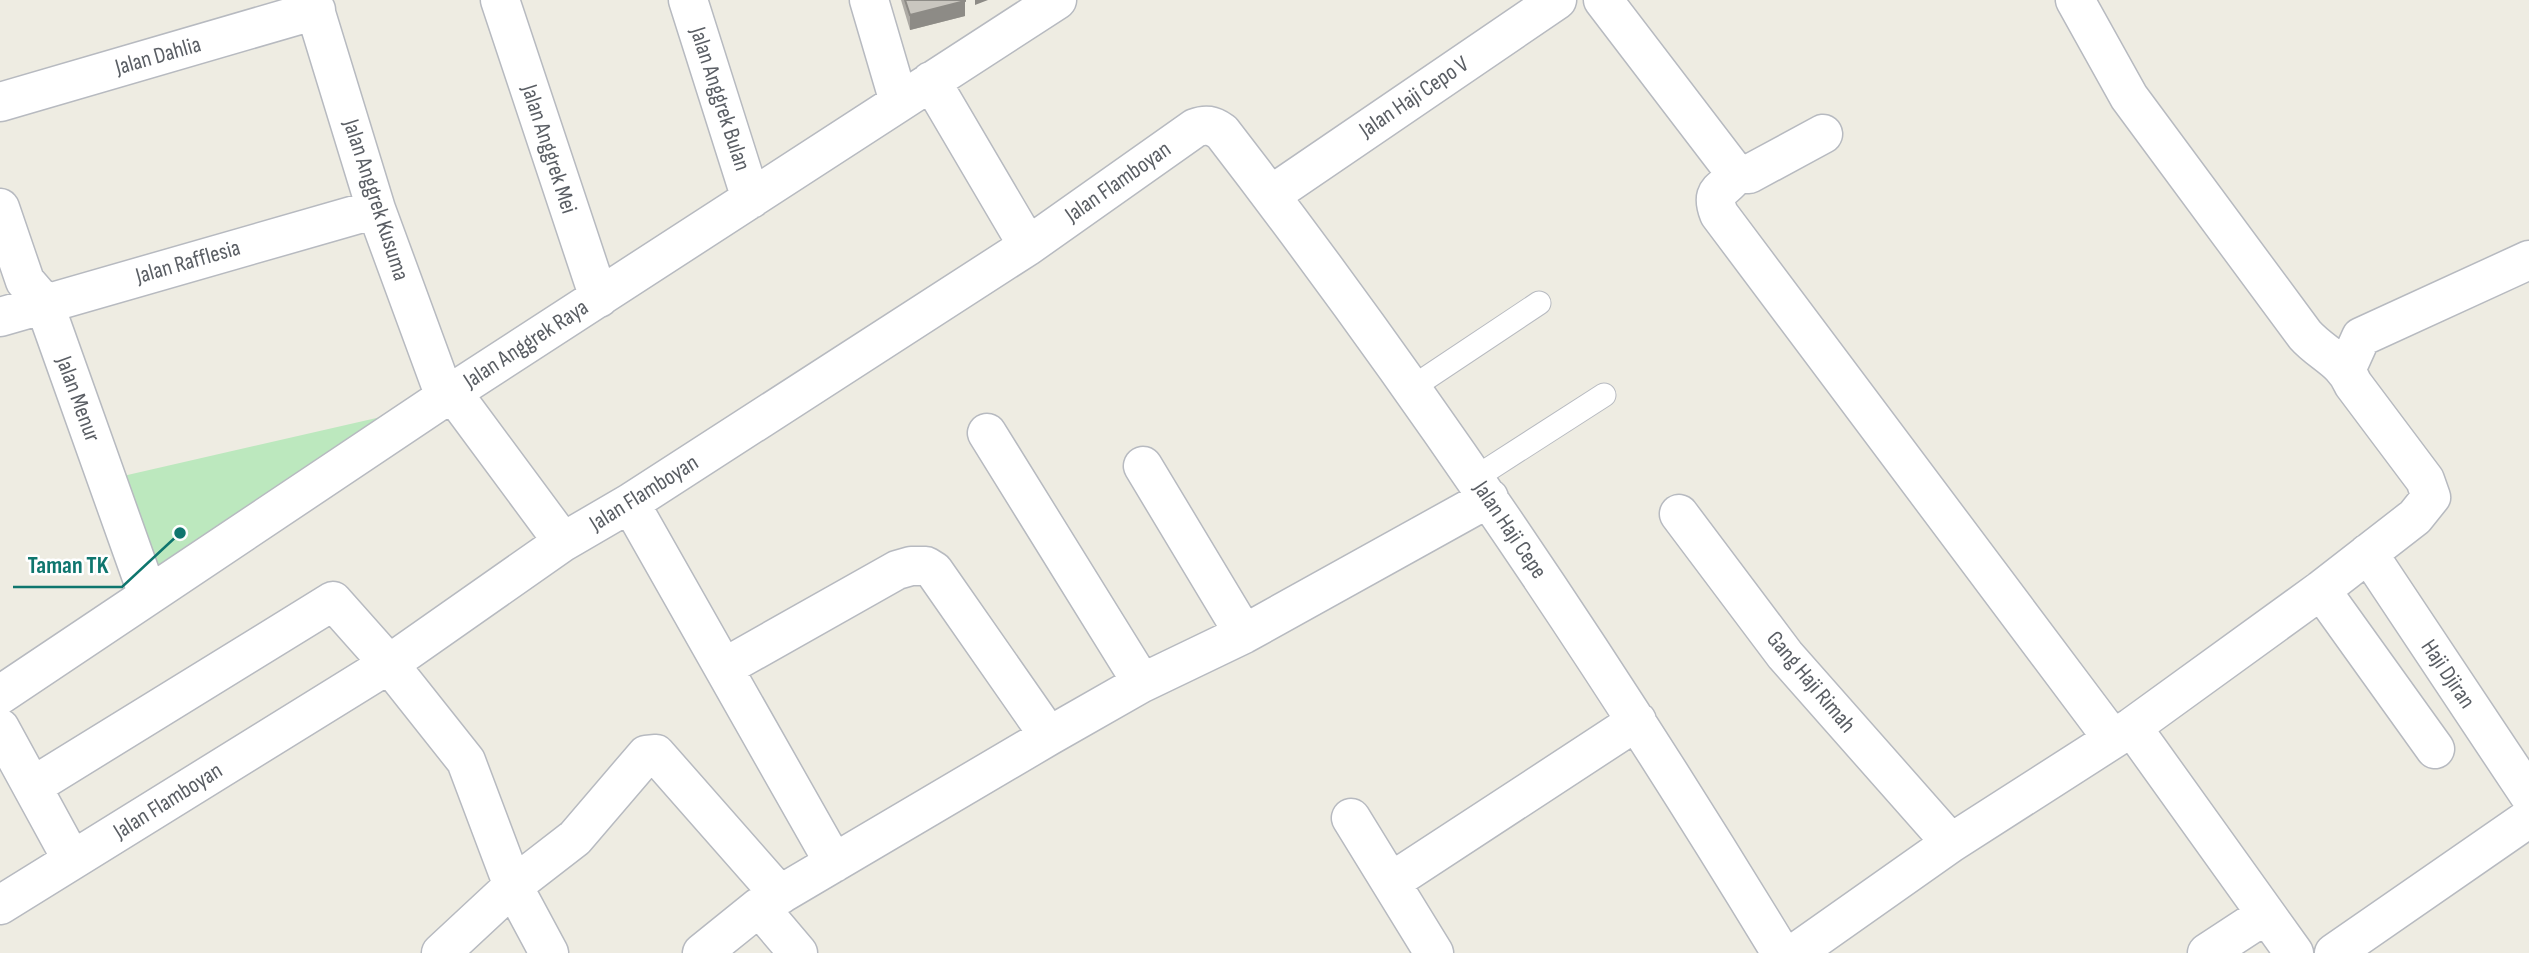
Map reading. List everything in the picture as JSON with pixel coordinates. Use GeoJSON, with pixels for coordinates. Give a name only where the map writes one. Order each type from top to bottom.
{"type":"FeatureCollection","features":[{"type":"Feature","properties":{"kind":"street","name":"Jalan Anggrek Mei"},"geometry":{"type":"LineString","coordinates":[[500,0],[598,298]]}},
{"type":"Feature","properties":{"kind":"street","name":"Jalan Anggrek Bulan"},"geometry":{"type":"LineString","coordinates":[[688,0],[751,199]]}},
{"type":"Feature","properties":{"kind":"street"},"geometry":{"type":"LineString","coordinates":[[869,0],[900,102]]}},
{"type":"Feature","properties":{"kind":"street","name":"Jalan Anggrek Raya"},"geometry":{"type":"LineString","coordinates":[[0,695],[448,395],[1057,0]]}},
{"type":"Feature","properties":{"kind":"street","name":"Jalan Haji Cepo V"},"geometry":{"type":"LineString","coordinates":[[1270,195],[1557,0]]}},
{"type":"Feature","properties":{"kind":"street"},"geometry":{"type":"LineString","coordinates":[[1604,0],[1736,174]]}},
{"type":"Feature","properties":{"kind":"street"},"geometry":{"type":"LineString","coordinates":[[1795,953],[1951,843],[2122,733],[2321,590],[2428,504],[2430,489],[2353,384],[2347,368],[2317,349],[2305,335],[2129,97],[2075,0]]}},
{"type":"Feature","properties":{"kind":"street","name":"Jalan Dahlia"},"geometry":{"type":"LineString","coordinates":[[0,102],[314,5]]}},
{"type":"Feature","properties":{"kind":"street","name":"Jalan Anggrek Kusuma"},"geometry":{"type":"LineString","coordinates":[[314,5],[376,209],[448,395],[563,542]]}},
{"type":"Feature","properties":{"kind":"street"},"geometry":{"type":"LineString","coordinates":[[931,81],[1028,246]]}},
{"type":"Feature","properties":{"kind":"street","name":"Jalan Haji Cepe"},"geometry":{"type":"LineString","coordinates":[[1213,126],[1270,195],[1482,488],[1637,721],[1781,953]]}},
{"type":"Feature","properties":{"kind":"street","name":"Jalan Flamboyan"},"geometry":{"type":"LineString","coordinates":[[0,905],[389,664],[563,542],[630,503],[1028,246],[1195,128],[1213,126]]}},
{"type":"Feature","properties":{"kind":"street"},"geometry":{"type":"LineString","coordinates":[[1822,134],[1749,174],[1736,174],[1717,191],[1714,201],[1719,214],[2294,953]]}},
{"type":"Feature","properties":{"kind":"street","name":"Jalan Menur"},"geometry":{"type":"LineString","coordinates":[[0,208],[25,281],[44,303],[148,595]]}},
{"type":"Feature","properties":{"kind":"street","name":"Jalan Rafflesia"},"geometry":{"type":"LineString","coordinates":[[0,317],[376,209]]}},
{"type":"Feature","properties":{"kind":"street"},"geometry":{"type":"LineString","coordinates":[[2347,368],[2361,337],[2529,260]]}},
{"type":"Feature","properties":{"kind":"street"},"geometry":{"type":"LineString","coordinates":[[987,433],[1142,683]]}},
{"type":"Feature","properties":{"kind":"street"},"geometry":{"type":"LineString","coordinates":[[1143,466],[1244,634]]}},
{"type":"Feature","properties":{"kind":"street"},"geometry":{"type":"LineString","coordinates":[[702,953],[770,901],[1142,683],[1244,634],[1482,488]]}},
{"type":"Feature","properties":{"kind":"street"},"geometry":{"type":"LineString","coordinates":[[630,503],[834,863]]}},
{"type":"Feature","properties":{"kind":"street","name":"Gang Haji Rimah"},"geometry":{"type":"LineString","coordinates":[[1679,514],[1786,655],[1951,843]]}},
{"type":"Feature","properties":{"kind":"street","name":"Haji Djiran"},"geometry":{"type":"LineString","coordinates":[[2368,553],[2529,795]]}},
{"type":"Feature","properties":{"kind":"street"},"geometry":{"type":"LineString","coordinates":[[725,667],[897,570],[926,566],[934,571],[1049,736]]}},
{"type":"Feature","properties":{"kind":"street"},"geometry":{"type":"LineString","coordinates":[[2321,590],[2435,748]]}},
{"type":"Feature","properties":{"kind":"street"},"geometry":{"type":"LineString","coordinates":[[33,786],[333,601],[389,664],[466,761],[513,886],[549,953]]}},
{"type":"Feature","properties":{"kind":"street"},"geometry":{"type":"LineString","coordinates":[[1391,882],[1637,721]]}},
{"type":"Feature","properties":{"kind":"street"},"geometry":{"type":"LineString","coordinates":[[0,728],[72,860]]}},
{"type":"Feature","properties":{"kind":"street"},"geometry":{"type":"LineString","coordinates":[[441,953],[513,886],[575,838],[646,755],[656,754],[770,901],[798,953]]}},
{"type":"Feature","properties":{"kind":"street"},"geometry":{"type":"LineString","coordinates":[[1351,818],[1434,953]]}},
{"type":"Feature","properties":{"kind":"street"},"geometry":{"type":"LineString","coordinates":[[2334,953],[2529,818]]}},
{"type":"Feature","properties":{"kind":"street"},"geometry":{"type":"LineString","coordinates":[[2207,953],[2265,915]]}},
{"type":"Feature","properties":{"kind":"lane"},"geometry":{"type":"LineString","coordinates":[[1410,389],[1539,303]]}},
{"type":"Feature","properties":{"kind":"lane"},"geometry":{"type":"LineString","coordinates":[[1482,488],[1604,395]]}},
{"type":"Feature","properties":{"kind":"green space"},"geometry":{"type":"Polygon","coordinates":[[[429,406],[147,586],[110,479],[429,406]]]}},
{"type":"Feature","properties":{"kind":"building"},"geometry":{"type":"Polygon","coordinates":[[[905,0],[965,0],[965,1],[910,15],[905,0]]]}},
{"type":"Feature","properties":{"kind":"place","name":"Taman TK"},"geometry":{"type":"Point","coordinates":[180,533]}}]}
